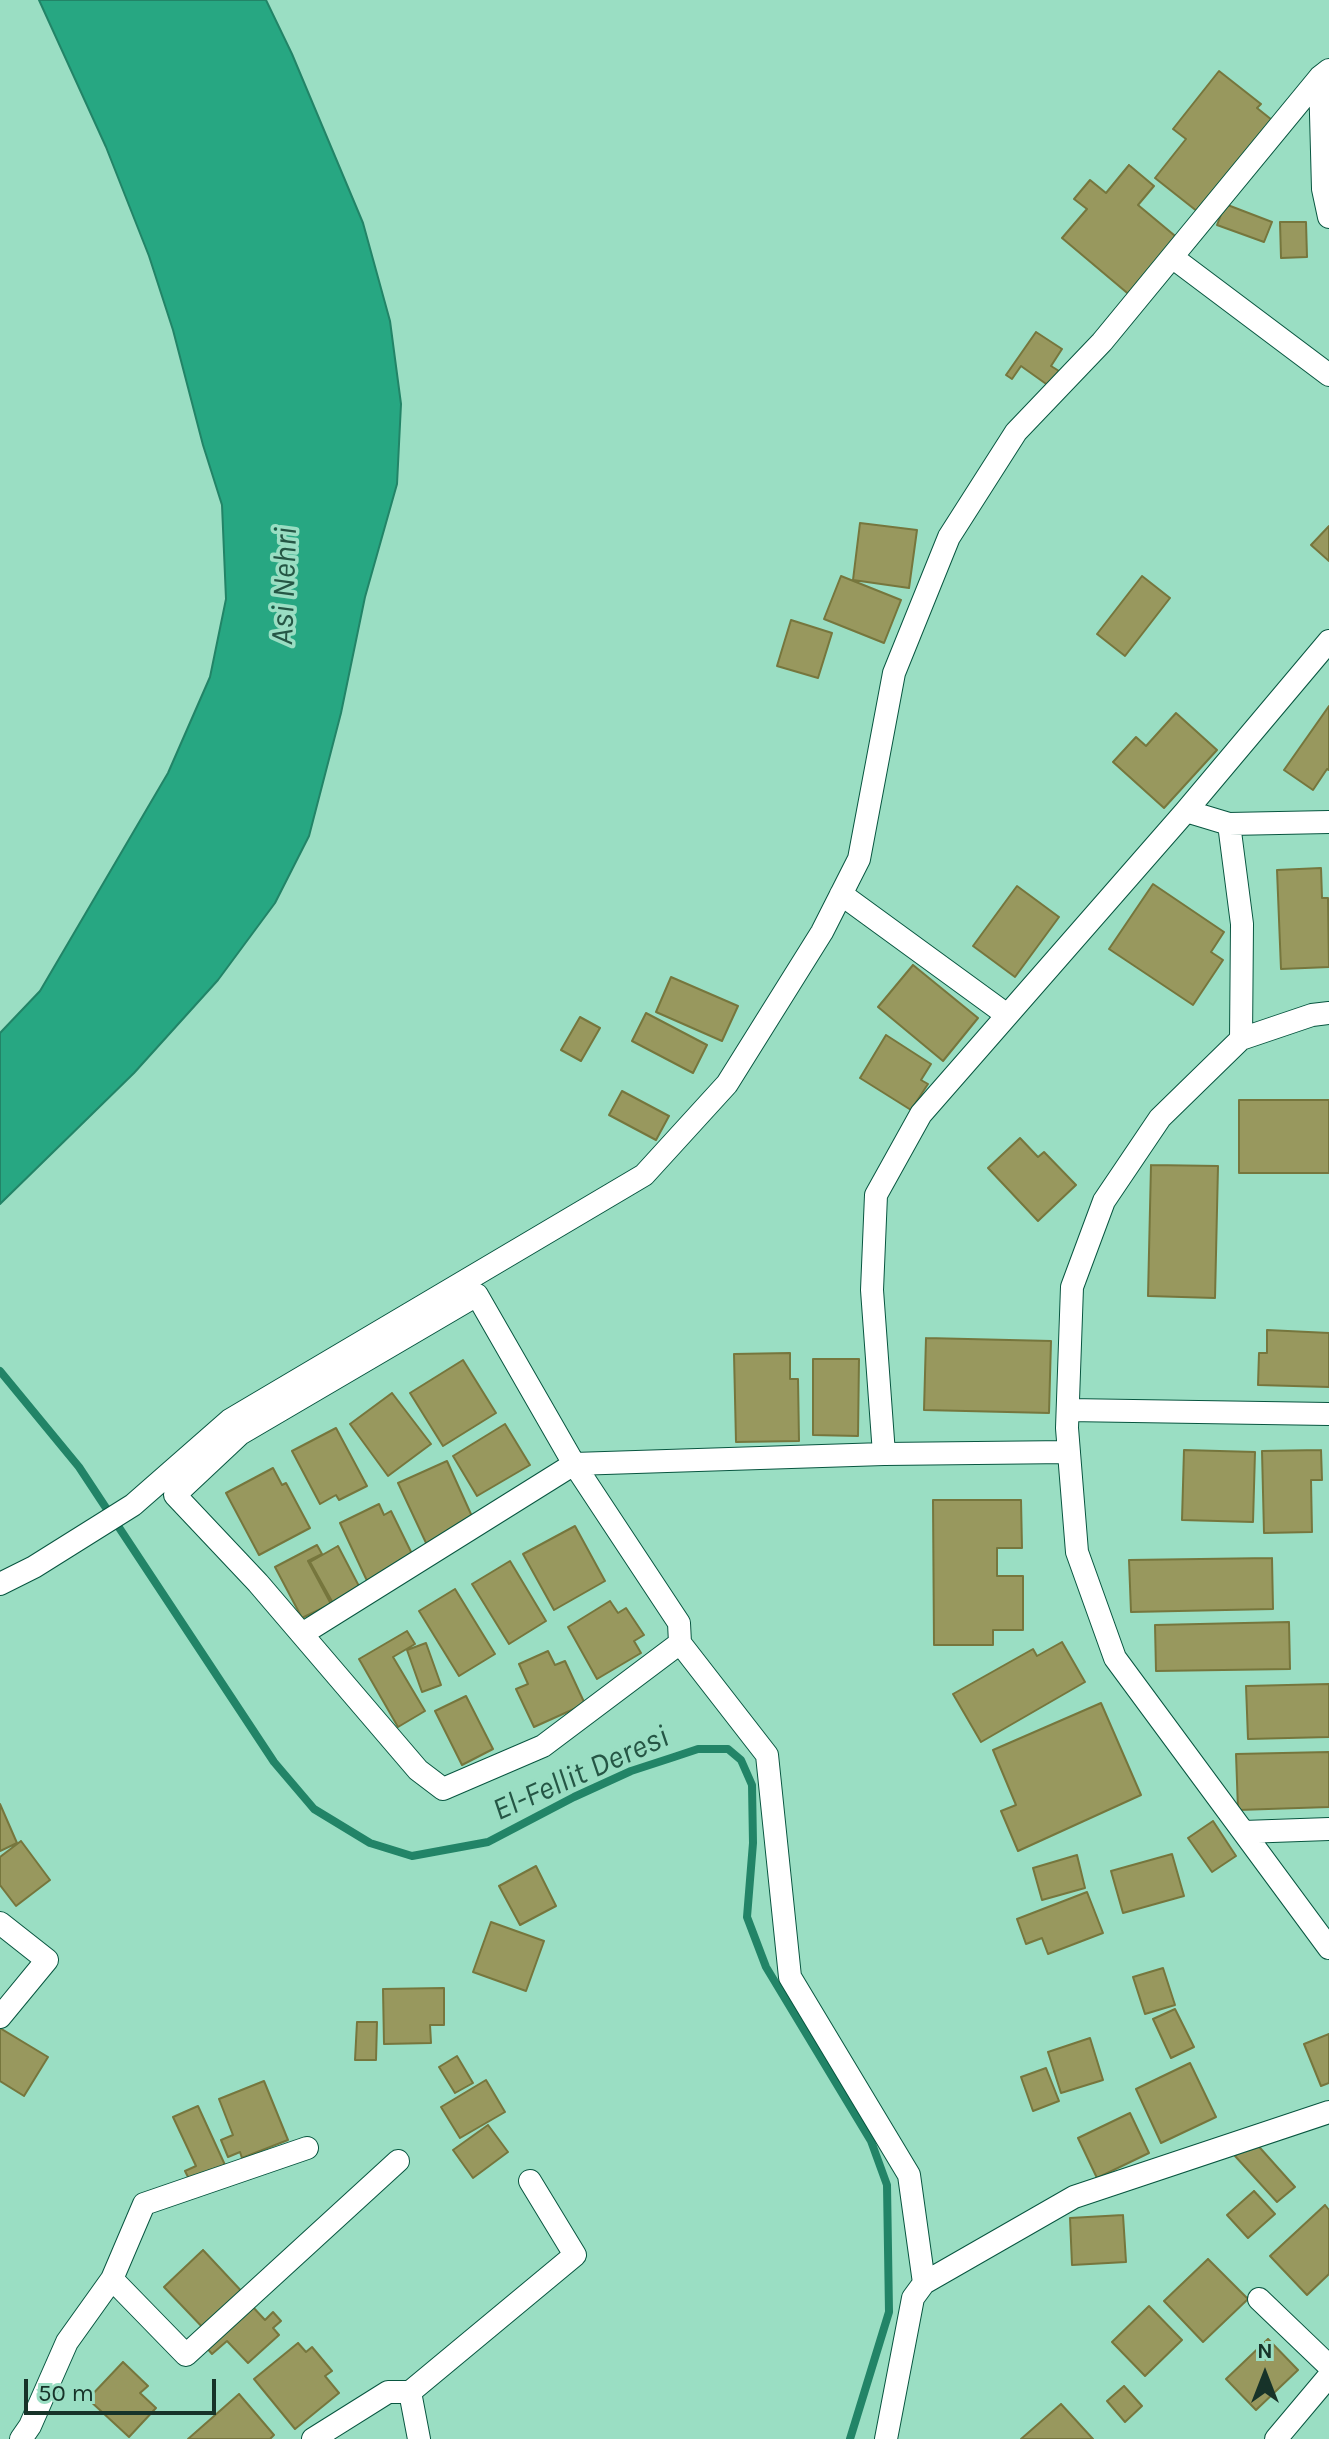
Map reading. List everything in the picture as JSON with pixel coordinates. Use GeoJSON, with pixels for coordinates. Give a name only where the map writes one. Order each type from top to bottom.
{"type":"FeatureCollection","features":[{"type":"Feature","properties":{"kind":"street"},"geometry":{"type":"LineString","coordinates":[[1324,74],[1321,163],[1329,217]]}},
{"type":"Feature","properties":{"kind":"street"},"geometry":{"type":"LineString","coordinates":[[169,1488],[230,1420],[644,1175],[727,1084],[822,932],[859,859],[894,673],[949,537],[1016,432],[1102,342],[1324,74]]}},
{"type":"Feature","properties":{"kind":"street"},"geometry":{"type":"LineString","coordinates":[[1172,257],[1329,375]]}},
{"type":"Feature","properties":{"kind":"street"},"geometry":{"type":"LineString","coordinates":[[884,1454],[872,1290],[876,1195],[921,1114],[1186,811],[1329,641]]}},
{"type":"Feature","properties":{"kind":"street"},"geometry":{"type":"LineString","coordinates":[[1186,811],[1229,824],[1329,822]]}},
{"type":"Feature","properties":{"kind":"street"},"geometry":{"type":"LineString","coordinates":[[1229,824],[1242,924],[1241,1039]]}},
{"type":"Feature","properties":{"kind":"street"},"geometry":{"type":"LineString","coordinates":[[841,894],[1007,1015]]}},
{"type":"Feature","properties":{"kind":"street"},"geometry":{"type":"LineString","coordinates":[[1329,1013],[1312,1015],[1241,1039],[1160,1118],[1104,1201],[1072,1287],[1068,1410],[1077,1552],[1115,1658],[1329,1948]]}},
{"type":"Feature","properties":{"kind":"street"},"geometry":{"type":"LineString","coordinates":[[0,1584],[34,1567],[126,1509],[169,1488],[240,1434],[477,1295],[574,1464],[679,1623],[680,1643],[767,1755],[790,1977],[909,2175],[924,2283]]}},
{"type":"Feature","properties":{"kind":"street"},"geometry":{"type":"LineString","coordinates":[[1068,1410],[1329,1414]]}},
{"type":"Feature","properties":{"kind":"street"},"geometry":{"type":"LineString","coordinates":[[302,1634],[574,1464],[884,1454],[1069,1452]]}},
{"type":"Feature","properties":{"kind":"street"},"geometry":{"type":"LineString","coordinates":[[169,1488],[258,1583],[418,1770],[443,1789],[543,1746],[680,1643]]}},
{"type":"Feature","properties":{"kind":"street"},"geometry":{"type":"LineString","coordinates":[[1244,1832],[1329,1829]]}},
{"type":"Feature","properties":{"kind":"street"},"geometry":{"type":"LineString","coordinates":[[0,1923],[47,1960],[0,2017]]}},
{"type":"Feature","properties":{"kind":"street"},"geometry":{"type":"LineString","coordinates":[[886,2439],[913,2298],[924,2283],[1074,2197],[1329,2112]]}},
{"type":"Feature","properties":{"kind":"street"},"geometry":{"type":"LineString","coordinates":[[21,2439],[30,2426],[67,2342],[112,2279],[144,2204],[307,2148]]}},
{"type":"Feature","properties":{"kind":"street"},"geometry":{"type":"LineString","coordinates":[[112,2279],[186,2355],[398,2161]]}},
{"type":"Feature","properties":{"kind":"street"},"geometry":{"type":"LineString","coordinates":[[313,2439],[388,2392],[410,2392],[575,2255],[530,2181]]}},
{"type":"Feature","properties":{"kind":"street"},"geometry":{"type":"LineString","coordinates":[[1259,2299],[1329,2366]]}},
{"type":"Feature","properties":{"kind":"street"},"geometry":{"type":"LineString","coordinates":[[1276,2439],[1329,2376]]}},
{"type":"Feature","properties":{"kind":"street"},"geometry":{"type":"LineString","coordinates":[[410,2392],[419,2439]]}},
{"type":"Feature","properties":{"kind":"water","name":"Asi Nehri"},"geometry":{"type":"Polygon","coordinates":[[[39,0],[266,0],[363,223],[390,321],[401,404],[397,484],[365,597],[341,713],[309,836],[275,903],[218,980],[134,1073],[0,1204],[0,1033],[40,991],[168,773],[210,677],[226,599],[222,505],[173,330],[149,256],[106,147],[39,0]]]}},
{"type":"Feature","properties":{"kind":"building"},"geometry":{"type":"Polygon","coordinates":[[[1219,71],[1261,104],[1257,108],[1272,120],[1198,212],[1155,178],[1186,139],[1173,129],[1219,71]]]}},
{"type":"Feature","properties":{"kind":"building"},"geometry":{"type":"Polygon","coordinates":[[[1129,165],[1154,186],[1138,205],[1180,240],[1132,297],[1062,238],[1087,209],[1074,199],[1090,180],[1106,193],[1129,165]]]}},
{"type":"Feature","properties":{"kind":"building"},"geometry":{"type":"Polygon","coordinates":[[[1225,204],[1272,222],[1264,242],[1217,225],[1225,204]]]}},
{"type":"Feature","properties":{"kind":"building"},"geometry":{"type":"Polygon","coordinates":[[[1280,222],[1306,222],[1307,257],[1281,258],[1280,222]]]}},
{"type":"Feature","properties":{"kind":"building"},"geometry":{"type":"Polygon","coordinates":[[[1036,332],[1062,349],[1051,366],[1059,371],[1049,386],[1021,366],[1012,379],[1006,375],[1036,332]]]}},
{"type":"Feature","properties":{"kind":"building"},"geometry":{"type":"Polygon","coordinates":[[[860,523],[917,530],[909,588],[853,580],[860,523]]]}},
{"type":"Feature","properties":{"kind":"building"},"geometry":{"type":"Polygon","coordinates":[[[1329,526],[1329,561],[1311,545],[1329,526]]]}},
{"type":"Feature","properties":{"kind":"building"},"geometry":{"type":"Polygon","coordinates":[[[841,576],[901,600],[884,643],[824,619],[841,576]]]}},
{"type":"Feature","properties":{"kind":"building"},"geometry":{"type":"Polygon","coordinates":[[[1142,576],[1170,598],[1125,656],[1097,634],[1142,576]]]}},
{"type":"Feature","properties":{"kind":"building"},"geometry":{"type":"Polygon","coordinates":[[[791,620],[832,633],[818,678],[777,666],[791,620]]]}},
{"type":"Feature","properties":{"kind":"building"},"geometry":{"type":"Polygon","coordinates":[[[1329,706],[1329,770],[1313,790],[1284,770],[1329,706]]]}},
{"type":"Feature","properties":{"kind":"building"},"geometry":{"type":"Polygon","coordinates":[[[1176,713],[1217,750],[1164,808],[1113,762],[1136,737],[1146,746],[1176,713]]]}},
{"type":"Feature","properties":{"kind":"building"},"geometry":{"type":"Polygon","coordinates":[[[1321,868],[1322,898],[1328,898],[1329,967],[1281,969],[1277,870],[1321,868]]]}},
{"type":"Feature","properties":{"kind":"building"},"geometry":{"type":"Polygon","coordinates":[[[1153,884],[1224,932],[1211,952],[1223,960],[1193,1005],[1109,949],[1153,884]]]}},
{"type":"Feature","properties":{"kind":"building"},"geometry":{"type":"Polygon","coordinates":[[[1017,886],[1059,917],[1015,977],[973,946],[1017,886]]]}},
{"type":"Feature","properties":{"kind":"building"},"geometry":{"type":"Polygon","coordinates":[[[913,965],[978,1018],[943,1061],[878,1007],[913,965]]]}},
{"type":"Feature","properties":{"kind":"building"},"geometry":{"type":"Polygon","coordinates":[[[671,977],[738,1006],[722,1041],[656,1012],[671,977]]]}},
{"type":"Feature","properties":{"kind":"building"},"geometry":{"type":"Polygon","coordinates":[[[646,1013],[707,1045],[693,1073],[632,1041],[646,1013]]]}},
{"type":"Feature","properties":{"kind":"building"},"geometry":{"type":"Polygon","coordinates":[[[580,1017],[600,1028],[581,1061],[561,1050],[580,1017]]]}},
{"type":"Feature","properties":{"kind":"building"},"geometry":{"type":"Polygon","coordinates":[[[886,1035],[931,1064],[921,1080],[928,1084],[911,1110],[860,1078],[886,1035]]]}},
{"type":"Feature","properties":{"kind":"building"},"geometry":{"type":"Polygon","coordinates":[[[622,1091],[669,1116],[656,1140],[609,1115],[622,1091]]]}},
{"type":"Feature","properties":{"kind":"building"},"geometry":{"type":"Polygon","coordinates":[[[1239,1100],[1329,1100],[1329,1173],[1239,1173],[1239,1100]]]}},
{"type":"Feature","properties":{"kind":"building"},"geometry":{"type":"Polygon","coordinates":[[[1020,1138],[1038,1157],[1044,1152],[1076,1185],[1038,1221],[988,1168],[1020,1138]]]}},
{"type":"Feature","properties":{"kind":"building"},"geometry":{"type":"Polygon","coordinates":[[[1151,1165],[1218,1166],[1215,1298],[1148,1296],[1151,1165]]]}},
{"type":"Feature","properties":{"kind":"building"},"geometry":{"type":"Polygon","coordinates":[[[1267,1330],[1329,1333],[1329,1387],[1258,1385],[1259,1353],[1267,1353],[1267,1330]]]}},
{"type":"Feature","properties":{"kind":"building"},"geometry":{"type":"Polygon","coordinates":[[[926,1338],[1051,1341],[1049,1413],[924,1410],[926,1338]]]}},
{"type":"Feature","properties":{"kind":"building"},"geometry":{"type":"Polygon","coordinates":[[[790,1353],[790,1379],[798,1379],[799,1441],[736,1442],[734,1354],[790,1353]]]}},
{"type":"Feature","properties":{"kind":"building"},"geometry":{"type":"Polygon","coordinates":[[[813,1359],[859,1359],[858,1436],[813,1435],[813,1359]]]}},
{"type":"Feature","properties":{"kind":"building"},"geometry":{"type":"Polygon","coordinates":[[[463,1360],[496,1413],[443,1446],[410,1393],[463,1360]]]}},
{"type":"Feature","properties":{"kind":"building"},"geometry":{"type":"Polygon","coordinates":[[[392,1393],[431,1444],[388,1476],[350,1424],[392,1393]]]}},
{"type":"Feature","properties":{"kind":"building"},"geometry":{"type":"Polygon","coordinates":[[[505,1424],[530,1465],[477,1496],[453,1456],[505,1424]]]}},
{"type":"Feature","properties":{"kind":"building"},"geometry":{"type":"Polygon","coordinates":[[[336,1428],[367,1486],[339,1500],[336,1495],[320,1504],[292,1451],[336,1428]]]}},
{"type":"Feature","properties":{"kind":"building"},"geometry":{"type":"Polygon","coordinates":[[[1184,1450],[1255,1452],[1253,1522],[1182,1520],[1184,1450]]]}},
{"type":"Feature","properties":{"kind":"building"},"geometry":{"type":"Polygon","coordinates":[[[1321,1450],[1322,1480],[1311,1480],[1312,1532],[1264,1533],[1262,1451],[1321,1450]]]}},
{"type":"Feature","properties":{"kind":"building"},"geometry":{"type":"Polygon","coordinates":[[[447,1461],[475,1523],[427,1545],[398,1483],[447,1461]]]}},
{"type":"Feature","properties":{"kind":"building"},"geometry":{"type":"Polygon","coordinates":[[[273,1468],[282,1485],[286,1483],[310,1528],[259,1555],[226,1493],[273,1468]]]}},
{"type":"Feature","properties":{"kind":"building"},"geometry":{"type":"Polygon","coordinates":[[[933,1500],[1021,1500],[1022,1548],[997,1548],[997,1576],[1023,1576],[1023,1630],[993,1630],[993,1645],[934,1645],[933,1500]]]}},
{"type":"Feature","properties":{"kind":"building"},"geometry":{"type":"Polygon","coordinates":[[[379,1504],[384,1515],[391,1511],[416,1562],[369,1585],[340,1523],[379,1504]]]}},
{"type":"Feature","properties":{"kind":"building"},"geometry":{"type":"Polygon","coordinates":[[[575,1526],[605,1581],[554,1610],[523,1554],[575,1526]]]}},
{"type":"Feature","properties":{"kind":"building"},"geometry":{"type":"Polygon","coordinates":[[[317,1545],[322,1554],[308,1561],[331,1604],[302,1618],[275,1567],[317,1545]]]}},
{"type":"Feature","properties":{"kind":"building"},"geometry":{"type":"Polygon","coordinates":[[[338,1546],[361,1590],[334,1605],[310,1562],[338,1546]]]}},
{"type":"Feature","properties":{"kind":"building"},"geometry":{"type":"Polygon","coordinates":[[[1272,1558],[1273,1609],[1131,1612],[1129,1560],[1272,1558]]]}},
{"type":"Feature","properties":{"kind":"building"},"geometry":{"type":"Polygon","coordinates":[[[510,1561],[546,1621],[509,1644],[472,1584],[510,1561]]]}},
{"type":"Feature","properties":{"kind":"building"},"geometry":{"type":"Polygon","coordinates":[[[455,1589],[495,1654],[459,1676],[419,1611],[455,1589]]]}},
{"type":"Feature","properties":{"kind":"building"},"geometry":{"type":"Polygon","coordinates":[[[610,1601],[618,1613],[626,1608],[644,1635],[634,1641],[641,1653],[597,1679],[568,1627],[610,1601]]]}},
{"type":"Feature","properties":{"kind":"building"},"geometry":{"type":"Polygon","coordinates":[[[1289,1622],[1290,1669],[1156,1671],[1155,1625],[1289,1622]]]}},
{"type":"Feature","properties":{"kind":"building"},"geometry":{"type":"Polygon","coordinates":[[[407,1631],[415,1644],[393,1657],[425,1711],[398,1727],[359,1659],[407,1631]]]}},
{"type":"Feature","properties":{"kind":"building"},"geometry":{"type":"Polygon","coordinates":[[[1062,1642],[1085,1682],[981,1742],[953,1694],[1033,1649],[1037,1656],[1062,1642]]]}},
{"type":"Feature","properties":{"kind":"building"},"geometry":{"type":"Polygon","coordinates":[[[426,1643],[441,1685],[422,1692],[407,1650],[426,1643]]]}},
{"type":"Feature","properties":{"kind":"building"},"geometry":{"type":"Polygon","coordinates":[[[548,1651],[555,1665],[565,1661],[585,1704],[534,1727],[516,1689],[528,1684],[519,1664],[548,1651]]]}},
{"type":"Feature","properties":{"kind":"building"},"geometry":{"type":"Polygon","coordinates":[[[1329,1684],[1329,1737],[1248,1739],[1246,1686],[1329,1684]]]}},
{"type":"Feature","properties":{"kind":"building"},"geometry":{"type":"Polygon","coordinates":[[[466,1696],[493,1749],[462,1765],[435,1711],[466,1696]]]}},
{"type":"Feature","properties":{"kind":"building"},"geometry":{"type":"Polygon","coordinates":[[[1101,1703],[1141,1795],[1018,1851],[1001,1811],[1016,1805],[993,1750],[1101,1703]]]}},
{"type":"Feature","properties":{"kind":"building"},"geometry":{"type":"Polygon","coordinates":[[[1329,1752],[1329,1807],[1238,1810],[1236,1754],[1329,1752]]]}},
{"type":"Feature","properties":{"kind":"building"},"geometry":{"type":"Polygon","coordinates":[[[0,1804],[17,1843],[0,1851],[0,1804]]]}},
{"type":"Feature","properties":{"kind":"building"},"geometry":{"type":"Polygon","coordinates":[[[1213,1821],[1236,1856],[1212,1872],[1188,1838],[1213,1821]]]}},
{"type":"Feature","properties":{"kind":"building"},"geometry":{"type":"Polygon","coordinates":[[[21,1841],[50,1880],[16,1906],[0,1885],[0,1857],[21,1841]]]}},
{"type":"Feature","properties":{"kind":"building"},"geometry":{"type":"Polygon","coordinates":[[[1172,1854],[1184,1896],[1123,1913],[1111,1871],[1172,1854]]]}},
{"type":"Feature","properties":{"kind":"building"},"geometry":{"type":"Polygon","coordinates":[[[1077,1855],[1085,1888],[1042,1900],[1033,1868],[1077,1855]]]}},
{"type":"Feature","properties":{"kind":"building"},"geometry":{"type":"Polygon","coordinates":[[[536,1866],[556,1906],[520,1925],[499,1886],[536,1866]]]}},
{"type":"Feature","properties":{"kind":"building"},"geometry":{"type":"Polygon","coordinates":[[[1087,1892],[1103,1933],[1048,1954],[1042,1938],[1026,1944],[1017,1919],[1087,1892]]]}},
{"type":"Feature","properties":{"kind":"building"},"geometry":{"type":"Polygon","coordinates":[[[491,1922],[544,1941],[526,1991],[473,1972],[491,1922]]]}},
{"type":"Feature","properties":{"kind":"building"},"geometry":{"type":"Polygon","coordinates":[[[1163,1968],[1175,2005],[1145,2014],[1133,1977],[1163,1968]]]}},
{"type":"Feature","properties":{"kind":"building"},"geometry":{"type":"Polygon","coordinates":[[[444,1988],[444,2025],[430,2025],[431,2043],[384,2044],[383,1989],[444,1988]]]}},
{"type":"Feature","properties":{"kind":"building"},"geometry":{"type":"Polygon","coordinates":[[[1175,2009],[1194,2047],[1171,2058],[1153,2019],[1175,2009]]]}},
{"type":"Feature","properties":{"kind":"building"},"geometry":{"type":"Polygon","coordinates":[[[357,2022],[377,2022],[376,2060],[355,2060],[357,2022]]]}},
{"type":"Feature","properties":{"kind":"building"},"geometry":{"type":"Polygon","coordinates":[[[0,2028],[48,2057],[24,2096],[0,2081],[0,2028]]]}},
{"type":"Feature","properties":{"kind":"building"},"geometry":{"type":"Polygon","coordinates":[[[1329,2034],[1329,2083],[1321,2086],[1304,2044],[1329,2034]]]}},
{"type":"Feature","properties":{"kind":"building"},"geometry":{"type":"Polygon","coordinates":[[[1090,2038],[1103,2080],[1061,2093],[1048,2052],[1090,2038]]]}},
{"type":"Feature","properties":{"kind":"building"},"geometry":{"type":"Polygon","coordinates":[[[457,2056],[473,2083],[455,2093],[439,2067],[457,2056]]]}},
{"type":"Feature","properties":{"kind":"building"},"geometry":{"type":"Polygon","coordinates":[[[1190,2063],[1216,2117],[1161,2143],[1136,2089],[1190,2063]]]}},
{"type":"Feature","properties":{"kind":"building"},"geometry":{"type":"Polygon","coordinates":[[[1046,2068],[1059,2101],[1033,2111],[1021,2077],[1046,2068]]]}},
{"type":"Feature","properties":{"kind":"building"},"geometry":{"type":"Polygon","coordinates":[[[486,2080],[505,2112],[460,2138],[441,2107],[486,2080]]]}},
{"type":"Feature","properties":{"kind":"building"},"geometry":{"type":"Polygon","coordinates":[[[264,2081],[288,2140],[242,2158],[240,2152],[228,2157],[221,2140],[233,2135],[219,2099],[264,2081]]]}},
{"type":"Feature","properties":{"kind":"building"},"geometry":{"type":"Polygon","coordinates":[[[198,2106],[225,2165],[190,2181],[185,2171],[196,2166],[173,2117],[198,2106]]]}},
{"type":"Feature","properties":{"kind":"building"},"geometry":{"type":"Polygon","coordinates":[[[1130,2113],[1149,2153],[1097,2178],[1078,2138],[1130,2113]]]}},
{"type":"Feature","properties":{"kind":"building"},"geometry":{"type":"Polygon","coordinates":[[[488,2125],[508,2152],[473,2178],[453,2150],[488,2125]]]}},
{"type":"Feature","properties":{"kind":"building"},"geometry":{"type":"Polygon","coordinates":[[[1253,2140],[1295,2187],[1277,2202],[1235,2156],[1253,2140]]]}},
{"type":"Feature","properties":{"kind":"building"},"geometry":{"type":"Polygon","coordinates":[[[1254,2191],[1275,2214],[1248,2238],[1227,2215],[1254,2191]]]}},
{"type":"Feature","properties":{"kind":"building"},"geometry":{"type":"Polygon","coordinates":[[[1325,2205],[1329,2210],[1329,2274],[1307,2295],[1270,2256],[1325,2205]]]}},
{"type":"Feature","properties":{"kind":"building"},"geometry":{"type":"Polygon","coordinates":[[[1123,2215],[1126,2262],[1072,2265],[1070,2218],[1123,2215]]]}},
{"type":"Feature","properties":{"kind":"building"},"geometry":{"type":"Polygon","coordinates":[[[203,2250],[246,2296],[207,2332],[164,2287],[203,2250]]]}},
{"type":"Feature","properties":{"kind":"building"},"geometry":{"type":"Polygon","coordinates":[[[1208,2259],[1248,2299],[1203,2342],[1164,2301],[1208,2259]]]}},
{"type":"Feature","properties":{"kind":"building"},"geometry":{"type":"Polygon","coordinates":[[[251,2305],[265,2320],[273,2312],[281,2321],[273,2328],[279,2335],[248,2363],[227,2341],[212,2354],[206,2347],[251,2305]]]}},
{"type":"Feature","properties":{"kind":"building"},"geometry":{"type":"Polygon","coordinates":[[[1149,2306],[1182,2340],[1145,2376],[1112,2342],[1149,2306]]]}},
{"type":"Feature","properties":{"kind":"building"},"geometry":{"type":"Polygon","coordinates":[[[1268,2339],[1298,2370],[1256,2410],[1226,2379],[1268,2339]]]}},
{"type":"Feature","properties":{"kind":"building"},"geometry":{"type":"Polygon","coordinates":[[[298,2343],[306,2352],[312,2347],[332,2371],[325,2376],[339,2393],[295,2429],[254,2379],[298,2343]]]}},
{"type":"Feature","properties":{"kind":"building"},"geometry":{"type":"Polygon","coordinates":[[[123,2362],[148,2386],[140,2393],[156,2408],[129,2437],[88,2399],[123,2362]]]}},
{"type":"Feature","properties":{"kind":"building"},"geometry":{"type":"Polygon","coordinates":[[[1124,2386],[1142,2406],[1125,2422],[1107,2401],[1124,2386]]]}},
{"type":"Feature","properties":{"kind":"building"},"geometry":{"type":"Polygon","coordinates":[[[239,2394],[274,2435],[270,2439],[188,2439],[239,2394]]]}},
{"type":"Feature","properties":{"kind":"building"},"geometry":{"type":"Polygon","coordinates":[[[1061,2404],[1093,2439],[1021,2439],[1061,2404]]]}},
{"type":"Feature","properties":{"kind":"waterway","name":"El-Fellit Deresi"},"geometry":{"type":"LineString","coordinates":[[0,1371],[79,1467],[274,1762],[314,1809],[370,1843],[412,1856],[488,1842],[631,1771],[698,1749],[728,1749],[741,1760],[752,1785],[753,1843],[747,1917],[766,1967],[871,2141],[887,2185],[889,2312],[850,2439]]}}]}
